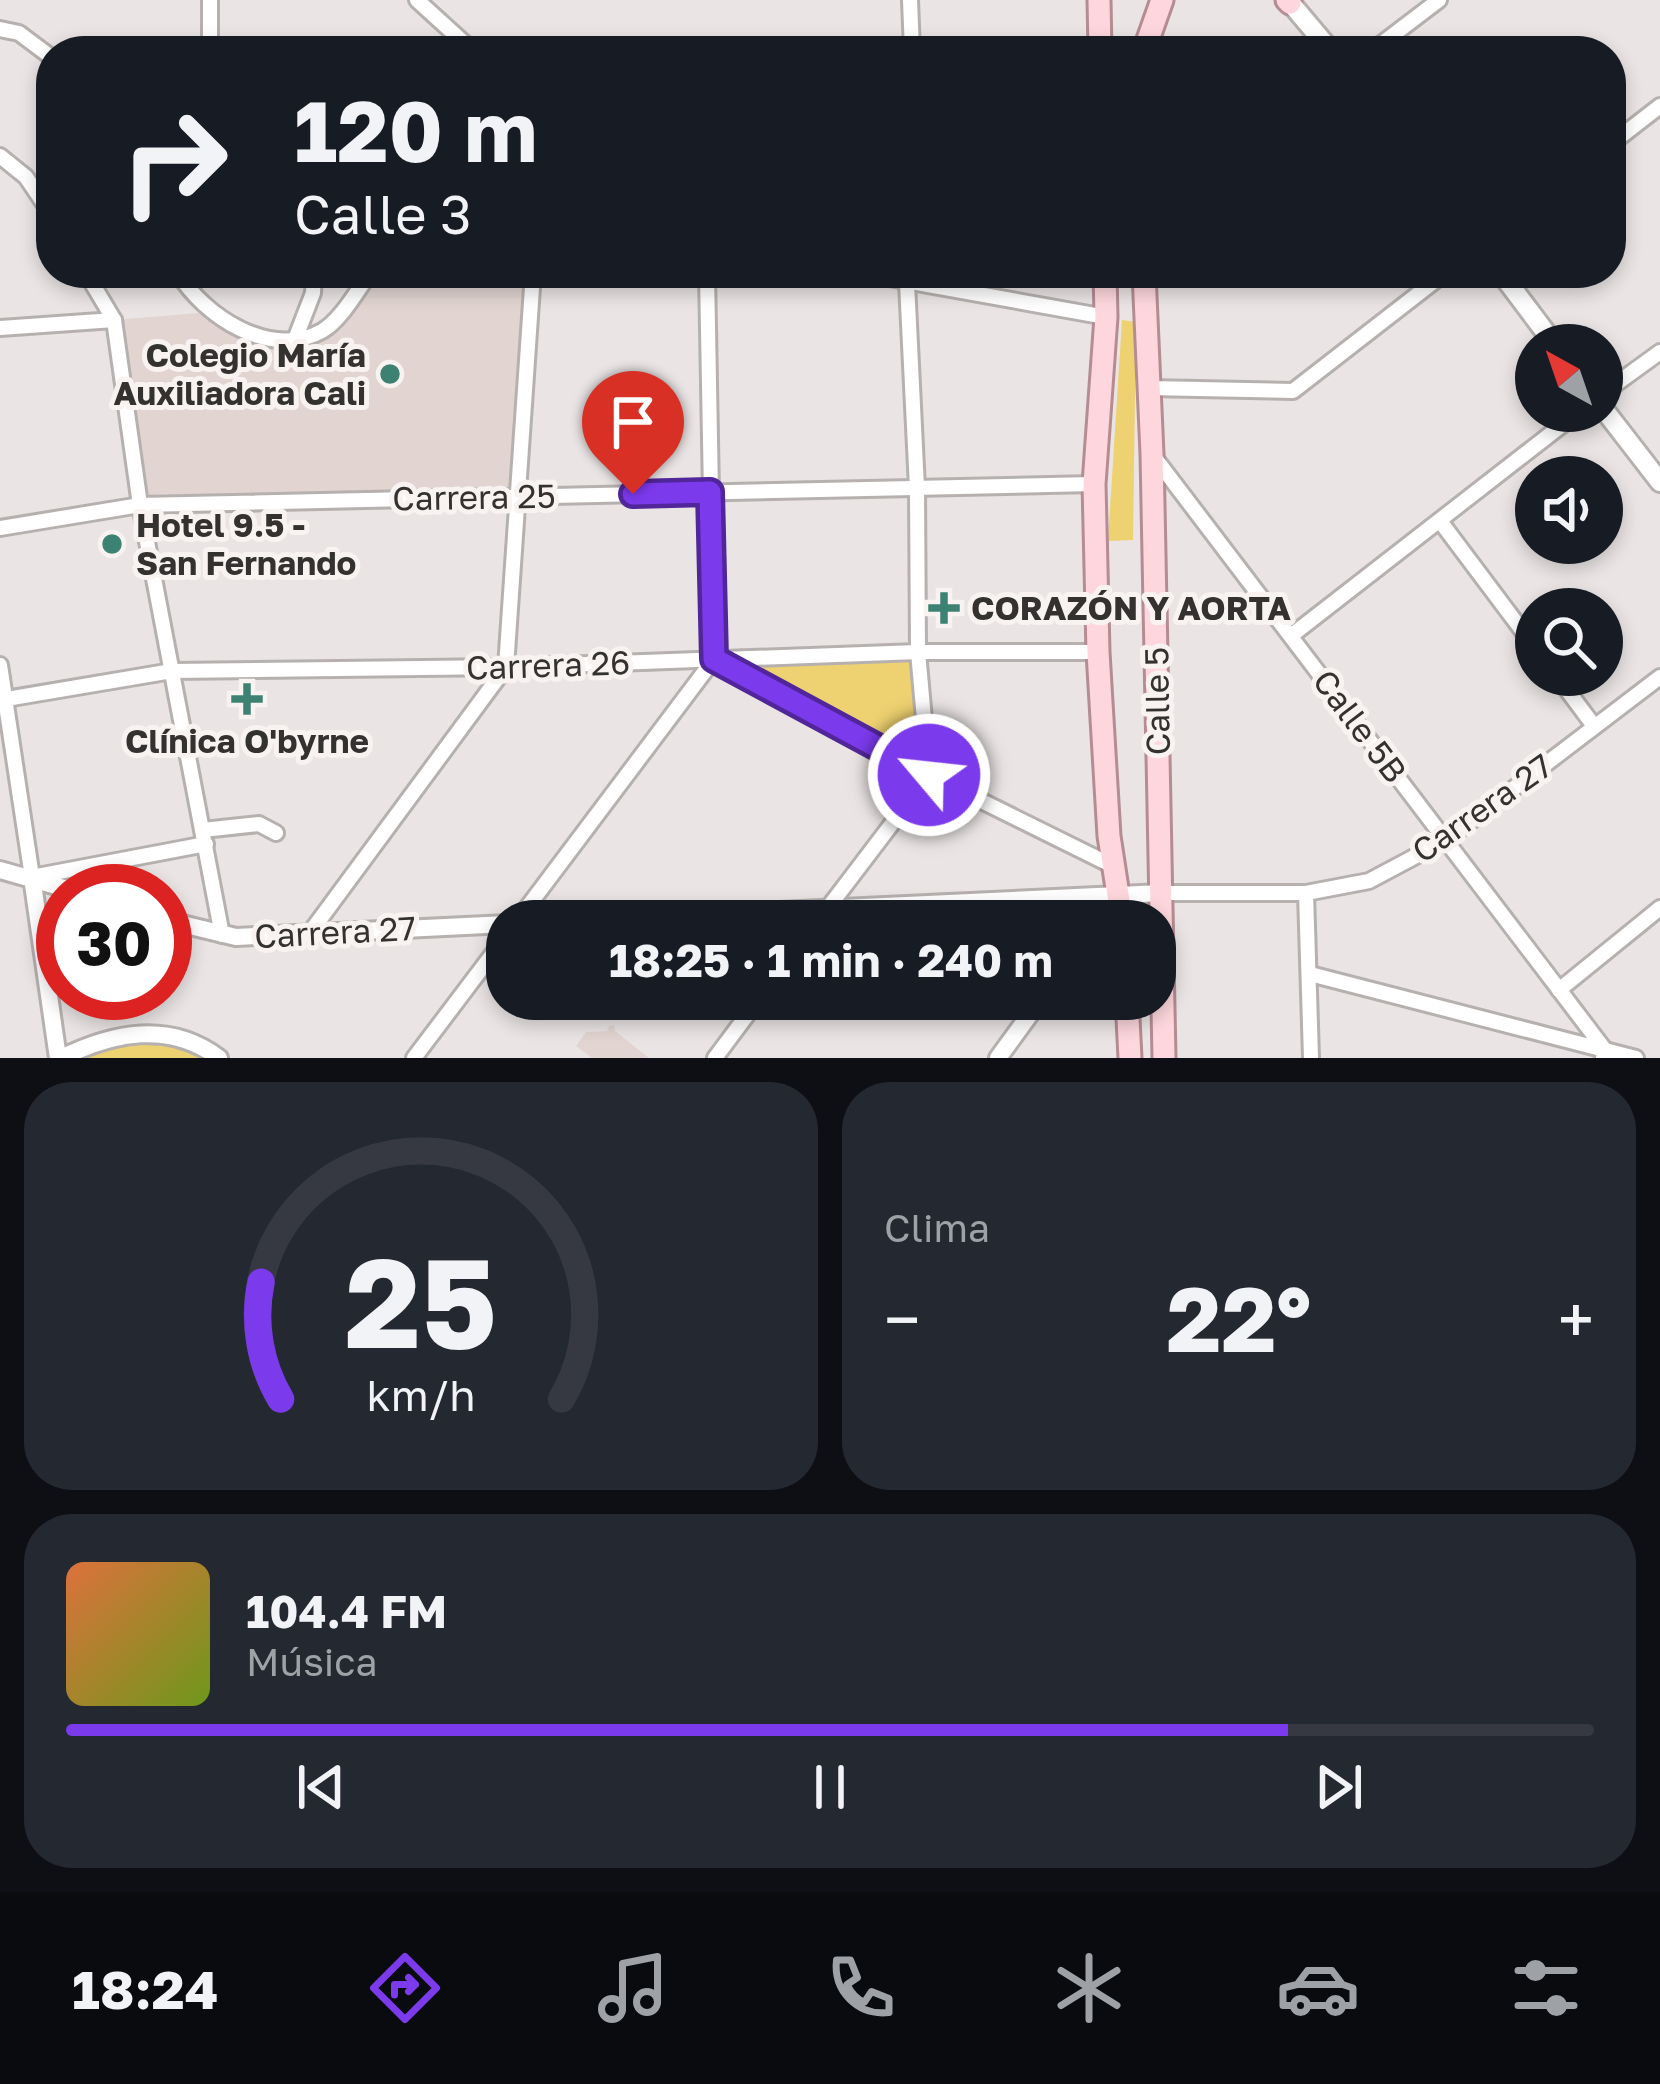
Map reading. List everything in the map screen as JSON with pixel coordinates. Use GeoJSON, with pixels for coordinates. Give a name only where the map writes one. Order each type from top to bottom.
{"type":"FeatureCollection","features":[{"type":"Feature","properties":{"kind":"main road"},"geometry":{"type":"LineString","coordinates":[[1099,0],[1100,36]]}},
{"type":"Feature","properties":{"kind":"main road"},"geometry":{"type":"LineString","coordinates":[[1149,36],[1162,0]]}},
{"type":"Feature","properties":{"kind":"main road"},"geometry":{"type":"LineString","coordinates":[[1289,1],[1318,36]]}},
{"type":"Feature","properties":{"kind":"main road","name":"Calle 5"},"geometry":{"type":"LineString","coordinates":[[1105,288],[1094,484],[1109,836],[1120,900]]}},
{"type":"Feature","properties":{"kind":"main road","name":"Calle 5"},"geometry":{"type":"LineString","coordinates":[[1145,288],[1164,1058]]}},
{"type":"Feature","properties":{"kind":"main road"},"geometry":{"type":"LineString","coordinates":[[1512,288],[1539,324]]}},
{"type":"Feature","properties":{"kind":"main road"},"geometry":{"type":"LineString","coordinates":[[1621,432],[1660,482]]}},
{"type":"Feature","properties":{"kind":"main road"},"geometry":{"type":"LineString","coordinates":[[1128,1020],[1130,1058]]}},
{"type":"Feature","properties":{"kind":"street"},"geometry":{"type":"LineString","coordinates":[[210,0],[210,36]]}},
{"type":"Feature","properties":{"kind":"street"},"geometry":{"type":"LineString","coordinates":[[417,0],[457,36]]}},
{"type":"Feature","properties":{"kind":"street"},"geometry":{"type":"LineString","coordinates":[[910,0],[911,36]]}},
{"type":"Feature","properties":{"kind":"street"},"geometry":{"type":"LineString","coordinates":[[1392,36],[1439,0]]}},
{"type":"Feature","properties":{"kind":"street"},"geometry":{"type":"LineString","coordinates":[[0,29],[19,33],[36,46]]}},
{"type":"Feature","properties":{"kind":"street"},"geometry":{"type":"LineString","coordinates":[[1626,132],[1660,106]]}},
{"type":"Feature","properties":{"kind":"street"},"geometry":{"type":"LineString","coordinates":[[0,156],[36,192]]}},
{"type":"Feature","properties":{"kind":"street"},"geometry":{"type":"LineString","coordinates":[[95,288],[114,320],[140,505],[223,935]]}},
{"type":"Feature","properties":{"kind":"street"},"geometry":{"type":"LineString","coordinates":[[190,288],[209,313],[233,328],[296,337],[323,330],[358,288]]}},
{"type":"Feature","properties":{"kind":"street"},"geometry":{"type":"LineString","coordinates":[[296,337],[313,288]]}},
{"type":"Feature","properties":{"kind":"street"},"geometry":{"type":"LineString","coordinates":[[310,934],[506,667],[532,288]]}},
{"type":"Feature","properties":{"kind":"street"},"geometry":{"type":"LineString","coordinates":[[533,900],[714,659],[707,288]]}},
{"type":"Feature","properties":{"kind":"street"},"geometry":{"type":"LineString","coordinates":[[833,900],[929,775],[918,652],[917,488],[907,288]]}},
{"type":"Feature","properties":{"kind":"street"},"geometry":{"type":"LineString","coordinates":[[931,288],[1106,317]]}},
{"type":"Feature","properties":{"kind":"street"},"geometry":{"type":"LineString","coordinates":[[1149,388],[1293,391],[1426,288]]}},
{"type":"Feature","properties":{"kind":"street"},"geometry":{"type":"LineString","coordinates":[[0,328],[114,320]]}},
{"type":"Feature","properties":{"kind":"street"},"geometry":{"type":"LineString","coordinates":[[1623,379],[1660,352]]}},
{"type":"Feature","properties":{"kind":"street"},"geometry":{"type":"LineString","coordinates":[[1292,635],[1553,432]]}},
{"type":"Feature","properties":{"kind":"street","name":"Calle 5B"},"geometry":{"type":"LineString","coordinates":[[1152,454],[1604,1054]]}},
{"type":"Feature","properties":{"kind":"street","name":"Carrera 25"},"geometry":{"type":"LineString","coordinates":[[0,528],[140,505],[1094,484]]}},
{"type":"Feature","properties":{"kind":"street"},"geometry":{"type":"LineString","coordinates":[[1440,521],[1515,621]]}},
{"type":"Feature","properties":{"kind":"street","name":"Carrera 26"},"geometry":{"type":"LineString","coordinates":[[3,700],[172,671],[506,667],[918,652],[1098,652]]}},
{"type":"Feature","properties":{"kind":"street"},"geometry":{"type":"LineString","coordinates":[[714,659],[929,775],[1115,867]]}},
{"type":"Feature","properties":{"kind":"street"},"geometry":{"type":"LineString","coordinates":[[0,665],[60,1058],[94,1042],[130,1033],[169,1035],[219,1058]]}},
{"type":"Feature","properties":{"kind":"street","name":"Carrera 27"},"geometry":{"type":"LineString","coordinates":[[1024,900],[1119,893],[1306,892],[1369,881],[1446,840],[1660,677]]}},
{"type":"Feature","properties":{"kind":"street"},"geometry":{"type":"LineString","coordinates":[[1572,696],[1594,726]]}},
{"type":"Feature","properties":{"kind":"street"},"geometry":{"type":"LineString","coordinates":[[32,878],[259,824],[276,833]]}},
{"type":"Feature","properties":{"kind":"street"},"geometry":{"type":"LineString","coordinates":[[0,869],[36,879]]}},
{"type":"Feature","properties":{"kind":"street"},"geometry":{"type":"LineString","coordinates":[[1306,892],[1311,1058]]}},
{"type":"Feature","properties":{"kind":"street"},"geometry":{"type":"LineString","coordinates":[[1114,900],[1119,893]]}},
{"type":"Feature","properties":{"kind":"street"},"geometry":{"type":"LineString","coordinates":[[1559,990],[1660,908]]}},
{"type":"Feature","properties":{"kind":"street","name":"Carrera 27"},"geometry":{"type":"LineString","coordinates":[[192,927],[223,935],[486,925]]}},
{"type":"Feature","properties":{"kind":"street"},"geometry":{"type":"LineString","coordinates":[[414,1058],[486,962]]}},
{"type":"Feature","properties":{"kind":"street"},"geometry":{"type":"LineString","coordinates":[[1310,974],[1604,1054],[1636,1058]]}},
{"type":"Feature","properties":{"kind":"street"},"geometry":{"type":"LineString","coordinates":[[715,1058],[743,1020]]}},
{"type":"Feature","properties":{"kind":"street"},"geometry":{"type":"LineString","coordinates":[[998,1058],[1026,1020]]}},
{"type":"Feature","properties":{"kind":"shaded area","name":"Colegio María Auxiliadora Cali"},"geometry":{"type":"Polygon","coordinates":[[[358,288],[532,288],[517,496],[140,505],[114,320],[210,312],[262,335],[323,330],[358,288]]]}},
{"type":"Feature","properties":{"kind":"shaded area"},"geometry":{"type":"Polygon","coordinates":[[[1122,320],[1136,322],[1133,540],[1108,541],[1122,320]]]}},
{"type":"Feature","properties":{"kind":"shaded area"},"geometry":{"type":"Polygon","coordinates":[[[918,652],[929,775],[714,659],[918,652]]]}},
{"type":"Feature","properties":{"kind":"shaded area"},"geometry":{"type":"Polygon","coordinates":[[[614,1025],[615,1031],[649,1058],[592,1058],[576,1046],[586,1032],[607,1031],[614,1025]]]}},
{"type":"Feature","properties":{"kind":"shaded area"},"geometry":{"type":"Polygon","coordinates":[[[169,1035],[219,1058],[61,1058],[169,1035]]]}},
{"type":"Feature","properties":{"kind":"place","name":"Colegio María Auxiliadora Cali"},"geometry":{"type":"Point","coordinates":[390,374]}},
{"type":"Feature","properties":{"kind":"place","name":"Hotel 9.5 - San Fernando"},"geometry":{"type":"Point","coordinates":[112,544]}},
{"type":"Feature","properties":{"kind":"place","name":"CORAZÓN Y AORTA"},"geometry":{"type":"Point","coordinates":[944,608]}},
{"type":"Feature","properties":{"kind":"place","name":"Clínica O'byrne"},"geometry":{"type":"Point","coordinates":[247,699]}},
{"type":"Feature","properties":{"kind":"route"},"geometry":{"type":"LineString","coordinates":[[633,494],[710,492],[714,659],[929,775]]}}]}
